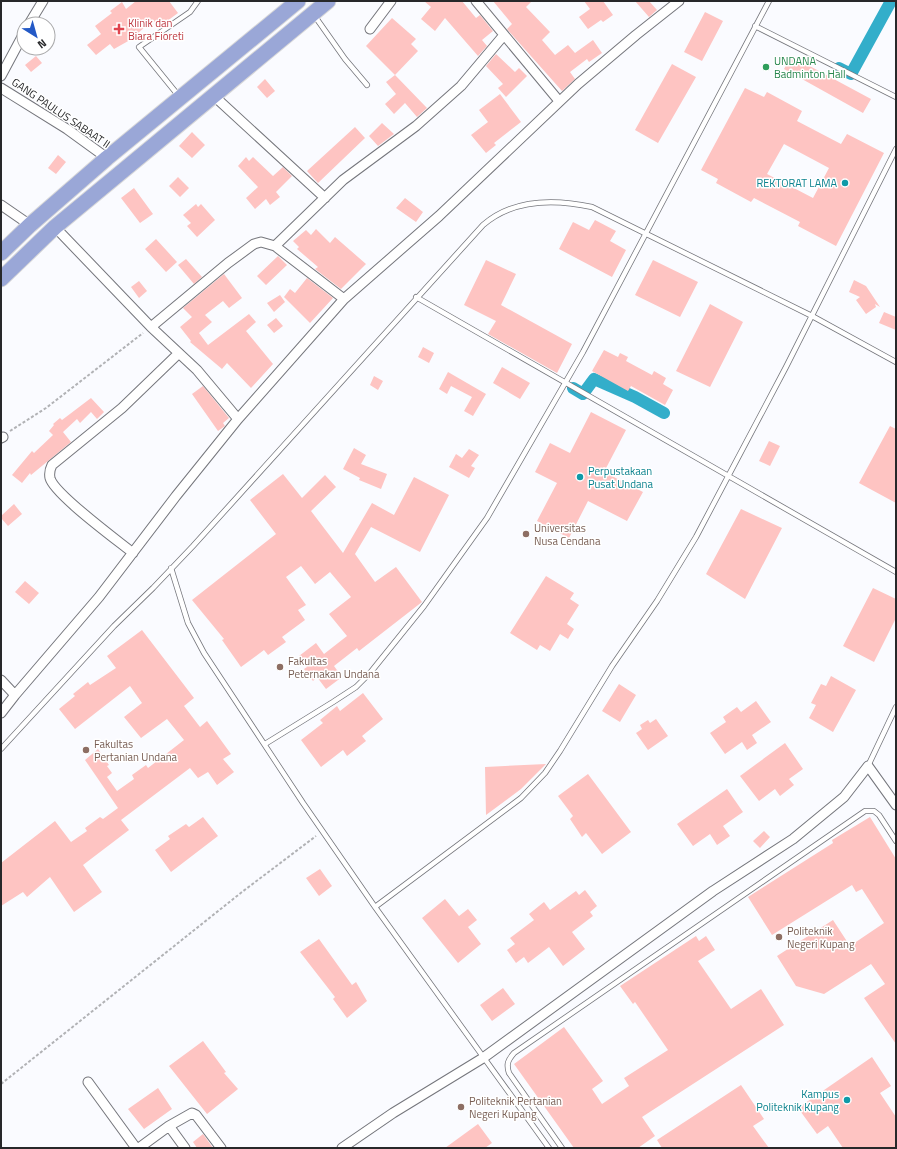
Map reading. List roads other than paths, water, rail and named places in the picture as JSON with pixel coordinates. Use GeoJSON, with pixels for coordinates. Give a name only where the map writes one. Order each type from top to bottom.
{"type":"FeatureCollection","features":[{"type":"Feature","properties":{"kind":"highway"},"geometry":{"type":"LineString","coordinates":[[1,253],[30,225],[107,158],[298,1]]}},
{"type":"Feature","properties":{"kind":"highway"},"geometry":{"type":"LineString","coordinates":[[1,279],[55,227],[328,1]]}},
{"type":"Feature","properties":{"kind":"highway"},"geometry":{"type":"LineString","coordinates":[[160,115],[173,130]]}},
{"type":"Feature","properties":{"kind":"street"},"geometry":{"type":"LineString","coordinates":[[35,16],[43,1]]}},
{"type":"Feature","properties":{"kind":"street"},"geometry":{"type":"LineString","coordinates":[[370,29],[391,1]]}},
{"type":"Feature","properties":{"kind":"street"},"geometry":{"type":"LineString","coordinates":[[476,1],[559,101]]}},
{"type":"Feature","properties":{"kind":"street"},"geometry":{"type":"LineString","coordinates":[[1,713],[100,597],[238,419],[344,299],[439,216],[559,101],[636,35],[680,1]]}},
{"type":"Feature","properties":{"kind":"street"},"geometry":{"type":"LineString","coordinates":[[275,246],[343,180],[416,126],[461,86],[504,35]]}},
{"type":"Feature","properties":{"kind":"street"},"geometry":{"type":"LineString","coordinates":[[1,76],[16,48]]}},
{"type":"Feature","properties":{"kind":"street","name":"GANG PAULUS SABAAT II"},"geometry":{"type":"LineString","coordinates":[[1,88],[67,130],[107,158]]}},
{"type":"Feature","properties":{"kind":"street"},"geometry":{"type":"LineString","coordinates":[[214,96],[325,198]]}},
{"type":"Feature","properties":{"kind":"street"},"geometry":{"type":"LineString","coordinates":[[1,205],[30,225]]}},
{"type":"Feature","properties":{"kind":"street"},"geometry":{"type":"LineString","coordinates":[[55,227],[150,327],[197,370],[238,419]]}},
{"type":"Feature","properties":{"kind":"street"},"geometry":{"type":"LineString","coordinates":[[150,327],[228,263],[254,244],[260,242],[275,246],[344,299]]}},
{"type":"Feature","properties":{"kind":"street"},"geometry":{"type":"LineString","coordinates":[[133,553],[59,491],[50,478],[50,471],[52,465],[122,408],[179,353]]}},
{"type":"Feature","properties":{"kind":"street"},"geometry":{"type":"LineString","coordinates":[[1,680],[15,695]]}},
{"type":"Feature","properties":{"kind":"street"},"geometry":{"type":"LineString","coordinates":[[342,1148],[393,1113],[483,1058],[713,891],[793,839],[844,797],[868,766],[896,805]]}},
{"type":"Feature","properties":{"kind":"street"},"geometry":{"type":"LineString","coordinates":[[88,1082],[138,1148],[169,1126],[192,1113],[196,1115],[221,1148]]}},
{"type":"Feature","properties":{"kind":"street"},"geometry":{"type":"LineString","coordinates":[[169,1126],[185,1148]]}},
{"type":"Feature","properties":{"kind":"lane"},"geometry":{"type":"LineString","coordinates":[[181,98],[139,47],[190,12],[198,1]]}},
{"type":"Feature","properties":{"kind":"lane"},"geometry":{"type":"LineString","coordinates":[[265,744],[333,702],[356,686],[370,673],[424,606],[486,518],[583,352],[734,70],[769,1]]}},
{"type":"Feature","properties":{"kind":"lane"},"geometry":{"type":"LineString","coordinates":[[313,14],[345,59],[367,85]]}},
{"type":"Feature","properties":{"kind":"lane"},"geometry":{"type":"LineString","coordinates":[[755,26],[896,97]]}},
{"type":"Feature","properties":{"kind":"lane"},"geometry":{"type":"LineString","coordinates":[[375,907],[521,798],[545,773],[612,666],[673,575],[696,537],[812,316],[896,149]]}},
{"type":"Feature","properties":{"kind":"lane"},"geometry":{"type":"LineString","coordinates":[[1,749],[114,626],[153,588],[416,297],[483,225],[501,211],[515,207],[552,202],[592,207],[812,316],[896,362]]}},
{"type":"Feature","properties":{"kind":"lane"},"geometry":{"type":"LineString","coordinates":[[416,297],[896,572]]}},
{"type":"Feature","properties":{"kind":"lane"},"geometry":{"type":"LineString","coordinates":[[171,568],[188,623],[204,653],[322,831],[375,907],[483,1058],[550,1148]]}},
{"type":"Feature","properties":{"kind":"lane"},"geometry":{"type":"LineString","coordinates":[[868,766],[896,708]]}},
{"type":"Feature","properties":{"kind":"lane"},"geometry":{"type":"LineString","coordinates":[[562,1148],[510,1073],[507,1066],[508,1060],[514,1053],[865,811],[874,811],[879,815],[896,841]]}},
{"type":"Feature","properties":{"kind":"waterway"},"geometry":{"type":"LineString","coordinates":[[839,68],[851,74],[891,1]]}},
{"type":"Feature","properties":{"kind":"waterway"},"geometry":{"type":"LineString","coordinates":[[573,388],[583,394],[594,379],[635,397],[664,413]]}},
{"type":"Feature","properties":{"kind":"place","name":"Klinik dan Biara Fioreti"},"geometry":{"type":"Point","coordinates":[119,29]}},
{"type":"Feature","properties":{"kind":"place","name":"UNDANA Badminton Hall"},"geometry":{"type":"Point","coordinates":[766,67]}},
{"type":"Feature","properties":{"kind":"place","name":"REKTORAT LAMA"},"geometry":{"type":"Point","coordinates":[845,183]}},
{"type":"Feature","properties":{"kind":"place","name":"Perpustakaan Pusat Undana"},"geometry":{"type":"Point","coordinates":[580,477]}},
{"type":"Feature","properties":{"kind":"place","name":"Universitas Nusa Cendana"},"geometry":{"type":"Point","coordinates":[526,534]}},
{"type":"Feature","properties":{"kind":"place","name":"Fakultas Peternakan Undana"},"geometry":{"type":"Point","coordinates":[280,667]}},
{"type":"Feature","properties":{"kind":"place","name":"Fakultas Pertanian Undana"},"geometry":{"type":"Point","coordinates":[86,750]}},
{"type":"Feature","properties":{"kind":"place","name":"Politeknik Negeri Kupang"},"geometry":{"type":"Point","coordinates":[779,937]}},
{"type":"Feature","properties":{"kind":"place","name":"Kampus Politeknik Kupang"},"geometry":{"type":"Point","coordinates":[847,1100]}},
{"type":"Feature","properties":{"kind":"place","name":"Politeknik Pertanian Negeri Kupang"},"geometry":{"type":"Point","coordinates":[461,1107]}}]}
